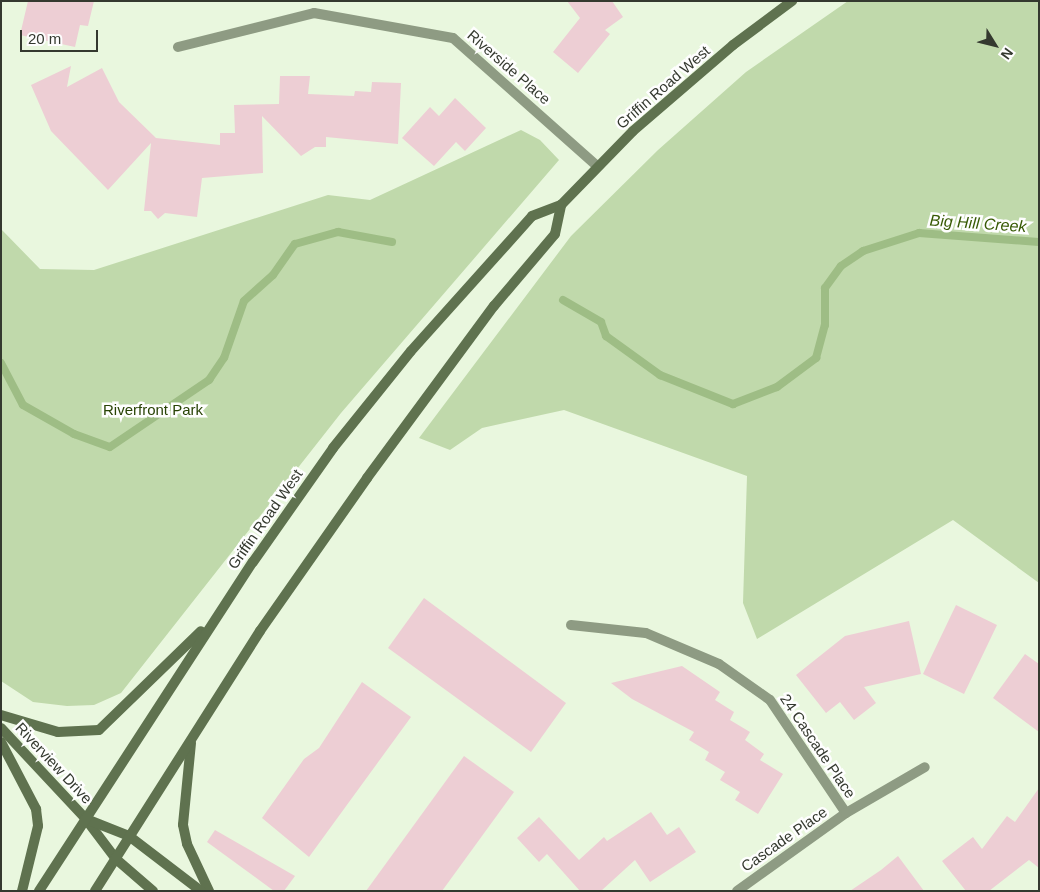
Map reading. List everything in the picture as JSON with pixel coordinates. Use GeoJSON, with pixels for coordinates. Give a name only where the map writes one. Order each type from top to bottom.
{"type":"FeatureCollection","features":[{"type":"Feature","properties":{"kind":"main road","name":"Griffin Road West"},"geometry":{"type":"LineString","coordinates":[[38,891],[215,618],[333,448],[411,351],[532,216],[561,205],[597,166],[733,45],[792,1]]}},
{"type":"Feature","properties":{"kind":"main road","name":"Griffin Road West"},"geometry":{"type":"LineString","coordinates":[[95,891],[192,738],[372,470],[483,321],[554,234],[561,205]]}},
{"type":"Feature","properties":{"kind":"main road"},"geometry":{"type":"LineString","coordinates":[[1,715],[58,732],[99,730],[215,618]]}},
{"type":"Feature","properties":{"kind":"main road","name":"Riverview Drive"},"geometry":{"type":"LineString","coordinates":[[1,728],[85,818],[116,859],[153,891]]}},
{"type":"Feature","properties":{"kind":"main road"},"geometry":{"type":"LineString","coordinates":[[192,738],[183,825],[187,844],[209,891]]}},
{"type":"Feature","properties":{"kind":"main road"},"geometry":{"type":"LineString","coordinates":[[1,742],[36,809],[38,826],[22,891]]}},
{"type":"Feature","properties":{"kind":"main road"},"geometry":{"type":"LineString","coordinates":[[85,818],[130,836],[201,891]]}},
{"type":"Feature","properties":{"kind":"street","name":"Riverside Place"},"geometry":{"type":"LineString","coordinates":[[178,47],[314,13],[453,38],[597,166]]}},
{"type":"Feature","properties":{"kind":"street","name":"24 Cascade Place"},"geometry":{"type":"LineString","coordinates":[[571,624],[646,633],[719,664],[770,700],[846,813]]}},
{"type":"Feature","properties":{"kind":"street","name":"Cascade Place"},"geometry":{"type":"LineString","coordinates":[[737,891],[846,813],[925,767]]}},
{"type":"Feature","properties":{"kind":"green space"},"geometry":{"type":"Polygon","coordinates":[[[848,1],[1039,1],[1039,583],[953,520],[757,639],[743,603],[747,476],[564,410],[482,428],[450,450],[419,438],[571,236],[658,150],[746,72],[848,1]]]}},
{"type":"Feature","properties":{"kind":"green space","name":"Riverfront Park"},"geometry":{"type":"Polygon","coordinates":[[[521,130],[540,140],[559,160],[341,413],[121,693],[94,705],[67,706],[33,702],[1,681],[1,229],[40,269],[94,270],[328,195],[370,200],[521,130]]]}},
{"type":"Feature","properties":{"kind":"building"},"geometry":{"type":"Polygon","coordinates":[[[28,1],[94,1],[88,26],[80,25],[75,47],[20,35],[28,1]]]}},
{"type":"Feature","properties":{"kind":"building"},"geometry":{"type":"Polygon","coordinates":[[[567,1],[612,1],[623,17],[605,30],[610,34],[578,73],[553,52],[580,18],[567,1]]]}},
{"type":"Feature","properties":{"kind":"building"},"geometry":{"type":"Polygon","coordinates":[[[71,66],[67,87],[102,68],[119,102],[156,138],[220,145],[220,133],[235,133],[234,105],[279,104],[280,76],[310,76],[308,94],[354,96],[355,91],[371,92],[372,82],[401,83],[398,144],[326,137],[326,147],[315,147],[301,156],[262,116],[263,173],[202,178],[197,217],[165,213],[158,219],[151,211],[144,211],[151,143],[108,190],[51,131],[31,85],[71,66]]]}},
{"type":"Feature","properties":{"kind":"building"},"geometry":{"type":"Polygon","coordinates":[[[455,98],[486,128],[465,151],[456,142],[434,166],[402,138],[430,107],[439,116],[455,98]]]}},
{"type":"Feature","properties":{"kind":"building"},"geometry":{"type":"Polygon","coordinates":[[[424,598],[566,703],[531,752],[388,648],[424,598]]]}},
{"type":"Feature","properties":{"kind":"building"},"geometry":{"type":"Polygon","coordinates":[[[956,605],[997,625],[964,694],[923,674],[956,605]]]}},
{"type":"Feature","properties":{"kind":"building"},"geometry":{"type":"Polygon","coordinates":[[[909,621],[921,674],[864,687],[876,703],[854,720],[840,702],[826,713],[796,675],[845,636],[909,621]]]}},
{"type":"Feature","properties":{"kind":"building"},"geometry":{"type":"Polygon","coordinates":[[[1025,654],[1039,664],[1039,732],[993,698],[1025,654]]]}},
{"type":"Feature","properties":{"kind":"building"},"geometry":{"type":"Polygon","coordinates":[[[682,666],[720,692],[715,700],[734,712],[730,720],[750,732],[745,740],[764,754],[760,760],[783,774],[758,814],[735,800],[740,792],[720,780],[725,772],[705,760],[709,752],[689,740],[694,732],[632,699],[611,683],[682,666]]]}},
{"type":"Feature","properties":{"kind":"building"},"geometry":{"type":"Polygon","coordinates":[[[362,682],[411,717],[309,857],[262,818],[304,759],[319,748],[362,682]]]}},
{"type":"Feature","properties":{"kind":"building"},"geometry":{"type":"Polygon","coordinates":[[[464,756],[514,792],[442,891],[366,891],[464,756]]]}},
{"type":"Feature","properties":{"kind":"building"},"geometry":{"type":"Polygon","coordinates":[[[1039,788],[1039,868],[1029,860],[989,891],[966,891],[942,861],[973,837],[982,849],[1007,816],[1015,822],[1039,788]]]}},
{"type":"Feature","properties":{"kind":"building"},"geometry":{"type":"Polygon","coordinates":[[[651,812],[667,835],[679,827],[696,852],[650,882],[635,860],[601,891],[580,891],[547,854],[539,862],[517,838],[539,817],[579,860],[604,837],[607,841],[651,812]]]}},
{"type":"Feature","properties":{"kind":"building"},"geometry":{"type":"Polygon","coordinates":[[[215,830],[295,876],[284,891],[274,891],[207,842],[215,830]]]}},
{"type":"Feature","properties":{"kind":"building"},"geometry":{"type":"Polygon","coordinates":[[[898,856],[924,891],[850,891],[881,870],[898,856]]]}},
{"type":"Feature","properties":{"kind":"waterway","name":"Big Hill Creek"},"geometry":{"type":"LineString","coordinates":[[1,363],[23,405],[74,434],[110,447],[209,380],[224,358],[244,301],[273,275],[295,244],[338,232],[392,242]]}},
{"type":"Feature","properties":{"kind":"waterway","name":"Big Hill Creek"},"geometry":{"type":"LineString","coordinates":[[563,300],[601,322],[606,336],[660,375],[733,404],[777,387],[816,358],[825,325],[825,288],[841,266],[863,251],[919,233],[1039,242]]}}]}
